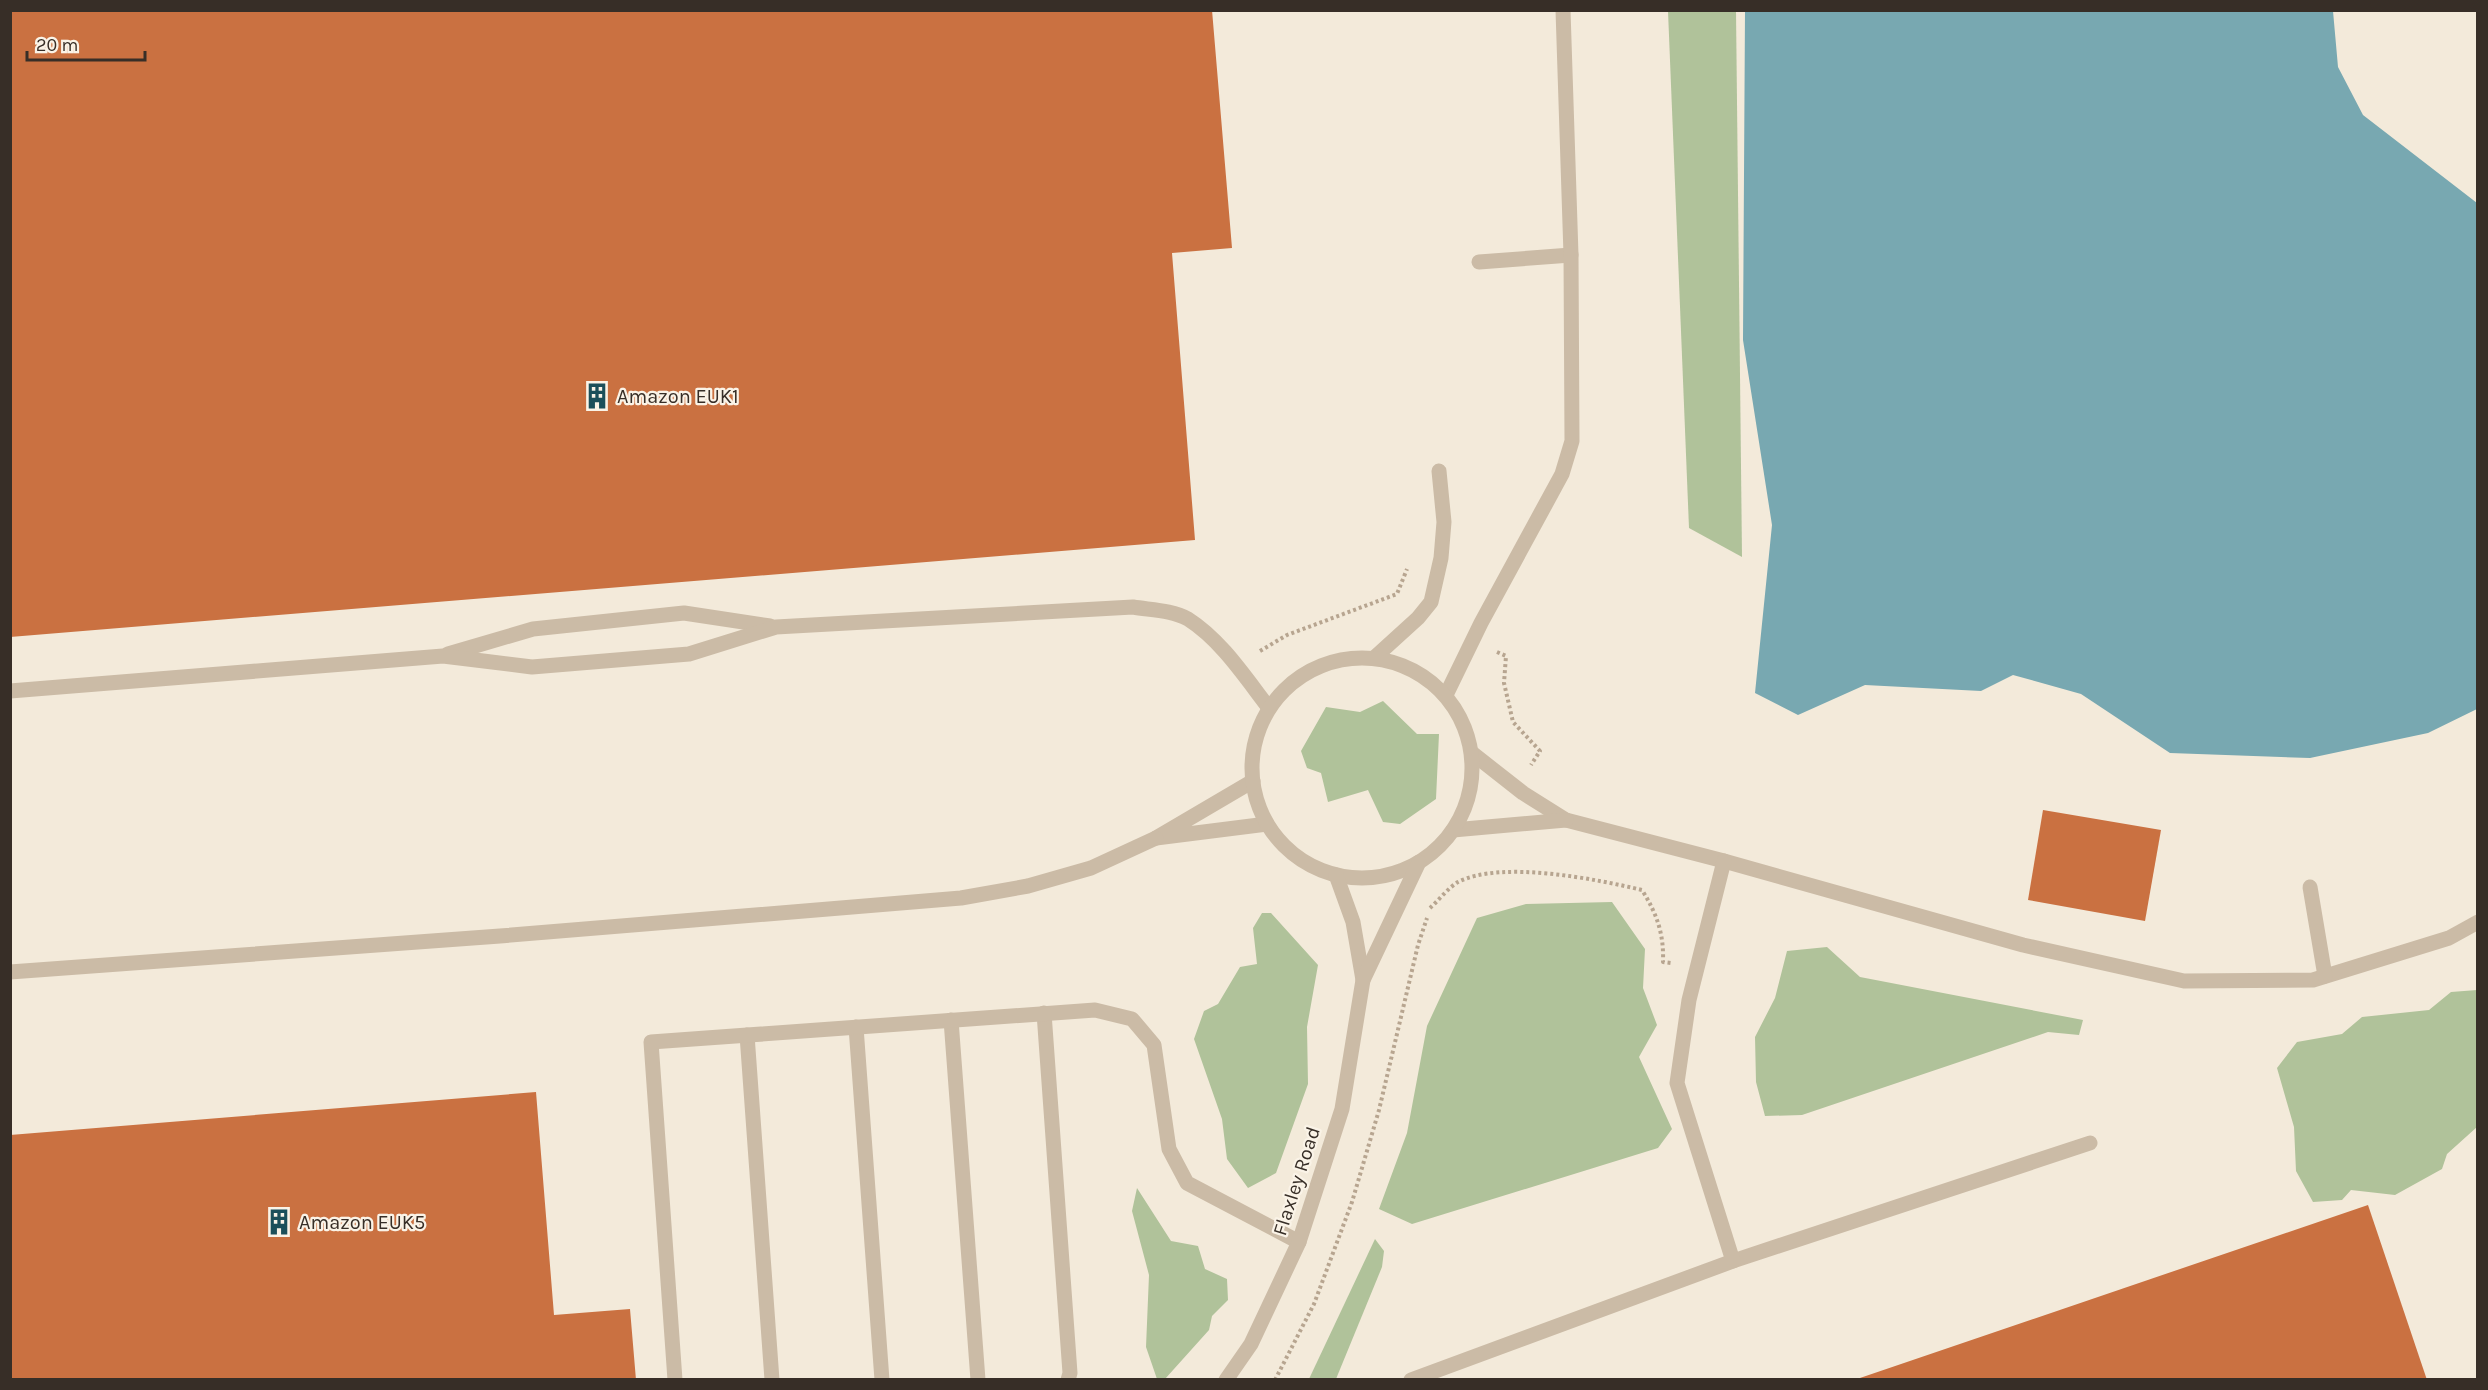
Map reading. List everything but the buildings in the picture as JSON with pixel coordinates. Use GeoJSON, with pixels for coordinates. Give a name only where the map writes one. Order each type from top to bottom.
{"type":"FeatureCollection","features":[{"type":"Feature","properties":{"kind":"street"},"geometry":{"type":"LineString","coordinates":[[1446,695],[1481,623],[1562,474],[1572,441],[1571,255],[1563,10]]}},
{"type":"Feature","properties":{"kind":"street"},"geometry":{"type":"LineString","coordinates":[[1479,262],[1571,255]]}},
{"type":"Feature","properties":{"kind":"street"},"geometry":{"type":"LineString","coordinates":[[1374,658],[1418,618],[1431,602],[1441,558],[1444,522],[1439,471]]}},
{"type":"Feature","properties":{"kind":"street"},"geometry":{"type":"LineString","coordinates":[[10,691],[443,656],[533,629],[684,613],[776,627],[1133,608],[1166,612],[1187,619],[1227,654],[1269,708]]}},
{"type":"Feature","properties":{"kind":"street"},"geometry":{"type":"LineString","coordinates":[[443,656],[531,668],[689,654],[776,627]]}},
{"type":"Feature","properties":{"kind":"street"},"geometry":{"type":"LineString","coordinates":[[1344,658],[1374,658],[1401,664],[1426,677],[1446,695],[1463,722],[1472,753],[1472,780],[1466,806],[1453,830],[1438,848],[1419,862],[1384,875],[1365,878],[1336,875],[1301,859],[1286,847],[1267,824],[1258,803],[1253,781],[1252,756],[1258,731],[1269,708],[1289,685],[1315,668],[1344,658]]}},
{"type":"Feature","properties":{"kind":"street"},"geometry":{"type":"LineString","coordinates":[[1472,753],[1523,793],[1566,820],[1724,861],[2023,945],[2184,981],[2313,980],[2449,938],[2478,922]]}},
{"type":"Feature","properties":{"kind":"street"},"geometry":{"type":"LineString","coordinates":[[10,972],[512,935],[961,898],[1028,886],[1091,868],[1156,838],[1253,781]]}},
{"type":"Feature","properties":{"kind":"street"},"geometry":{"type":"LineString","coordinates":[[1453,830],[1566,820]]}},
{"type":"Feature","properties":{"kind":"street"},"geometry":{"type":"LineString","coordinates":[[1156,838],[1267,824]]}},
{"type":"Feature","properties":{"kind":"street"},"geometry":{"type":"LineString","coordinates":[[1724,861],[1689,1000],[1677,1083],[1733,1261]]}},
{"type":"Feature","properties":{"kind":"street"},"geometry":{"type":"LineString","coordinates":[[1363,980],[1419,862]]}},
{"type":"Feature","properties":{"kind":"street"},"geometry":{"type":"LineString","coordinates":[[1336,875],[1353,922],[1363,980]]}},
{"type":"Feature","properties":{"kind":"street"},"geometry":{"type":"LineString","coordinates":[[2310,887],[2325,976]]}},
{"type":"Feature","properties":{"kind":"street","name":"Flaxley Road"},"geometry":{"type":"LineString","coordinates":[[1226,1380],[1251,1344],[1299,1242],[1342,1109],[1363,980]]}},
{"type":"Feature","properties":{"kind":"street"},"geometry":{"type":"LineString","coordinates":[[675,1380],[651,1042],[1095,1010],[1132,1019],[1154,1045],[1169,1149],[1187,1183],[1299,1242]]}},
{"type":"Feature","properties":{"kind":"street"},"geometry":{"type":"LineString","coordinates":[[1044,1013],[1069,1362],[1068,1380]]}},
{"type":"Feature","properties":{"kind":"street"},"geometry":{"type":"LineString","coordinates":[[951,1020],[978,1380]]}},
{"type":"Feature","properties":{"kind":"street"},"geometry":{"type":"LineString","coordinates":[[856,1027],[882,1380]]}},
{"type":"Feature","properties":{"kind":"street"},"geometry":{"type":"LineString","coordinates":[[747,1035],[772,1380]]}},
{"type":"Feature","properties":{"kind":"street"},"geometry":{"type":"LineString","coordinates":[[1411,1380],[1733,1261],[2090,1143]]}},
{"type":"Feature","properties":{"kind":"path"},"geometry":{"type":"LineString","coordinates":[[1255,654],[1287,635],[1397,594],[1407,569]]}},
{"type":"Feature","properties":{"kind":"path"},"geometry":{"type":"LineString","coordinates":[[1493,650],[1506,656],[1504,683],[1513,722],[1540,751],[1530,765]]}},
{"type":"Feature","properties":{"kind":"path"},"geometry":{"type":"LineString","coordinates":[[1275,1380],[1314,1304],[1352,1202],[1379,1110],[1418,945],[1430,908],[1458,883],[1496,871],[1583,878],[1642,890],[1655,910],[1664,939],[1663,962]]}},
{"type":"Feature","properties":{"kind":"green space"},"geometry":{"type":"Polygon","coordinates":[[[1668,11],[1736,11],[1742,557],[1689,528],[1668,11]]]}},
{"type":"Feature","properties":{"kind":"green space"},"geometry":{"type":"Polygon","coordinates":[[[1383,701],[1417,734],[1439,734],[1436,799],[1400,824],[1383,822],[1368,790],[1328,802],[1321,773],[1307,768],[1301,751],[1326,707],[1360,712],[1383,701]]]}},
{"type":"Feature","properties":{"kind":"green space"},"geometry":{"type":"Polygon","coordinates":[[[1612,902],[1645,949],[1643,988],[1657,1025],[1639,1057],[1672,1129],[1658,1148],[1412,1224],[1379,1209],[1407,1133],[1427,1026],[1477,918],[1526,904],[1612,902]]]}},
{"type":"Feature","properties":{"kind":"green space"},"geometry":{"type":"Polygon","coordinates":[[[1262,913],[1271,913],[1318,965],[1307,1027],[1308,1084],[1276,1173],[1248,1188],[1227,1159],[1222,1119],[1194,1039],[1204,1011],[1218,1004],[1240,967],[1257,964],[1253,928],[1262,913]]]}},
{"type":"Feature","properties":{"kind":"green space"},"geometry":{"type":"Polygon","coordinates":[[[1827,947],[1860,977],[2083,1020],[2079,1035],[2048,1032],[1802,1115],[1765,1116],[1756,1082],[1755,1037],[1775,998],[1787,951],[1827,947]]]}},
{"type":"Feature","properties":{"kind":"green space"},"geometry":{"type":"Polygon","coordinates":[[[2477,990],[2477,1127],[2447,1154],[2442,1169],[2395,1195],[2351,1190],[2342,1200],[2313,1202],[2296,1171],[2294,1127],[2277,1068],[2297,1042],[2342,1034],[2362,1017],[2429,1010],[2451,992],[2477,990]]]}},
{"type":"Feature","properties":{"kind":"green space"},"geometry":{"type":"Polygon","coordinates":[[[1137,1188],[1171,1241],[1198,1246],[1205,1269],[1227,1279],[1228,1300],[1212,1316],[1209,1330],[1165,1379],[1157,1379],[1146,1347],[1149,1275],[1132,1211],[1137,1188]]]}},
{"type":"Feature","properties":{"kind":"green space"},"geometry":{"type":"Polygon","coordinates":[[[1375,1239],[1384,1251],[1382,1267],[1336,1379],[1309,1379],[1375,1239]]]}},
{"type":"Feature","properties":{"kind":"water"},"geometry":{"type":"Polygon","coordinates":[[[1745,11],[2333,11],[2338,67],[2363,115],[2477,203],[2477,709],[2428,733],[2310,758],[2170,753],[2081,694],[2013,675],[1981,691],[1865,685],[1798,715],[1755,693],[1772,525],[1743,340],[1745,11]]]}},
{"type":"Feature","properties":{"kind":"place","name":"Amazon EUK1"},"geometry":{"type":"Point","coordinates":[597,396]}},
{"type":"Feature","properties":{"kind":"place","name":"Amazon EUK5"},"geometry":{"type":"Point","coordinates":[279,1222]}}]}
